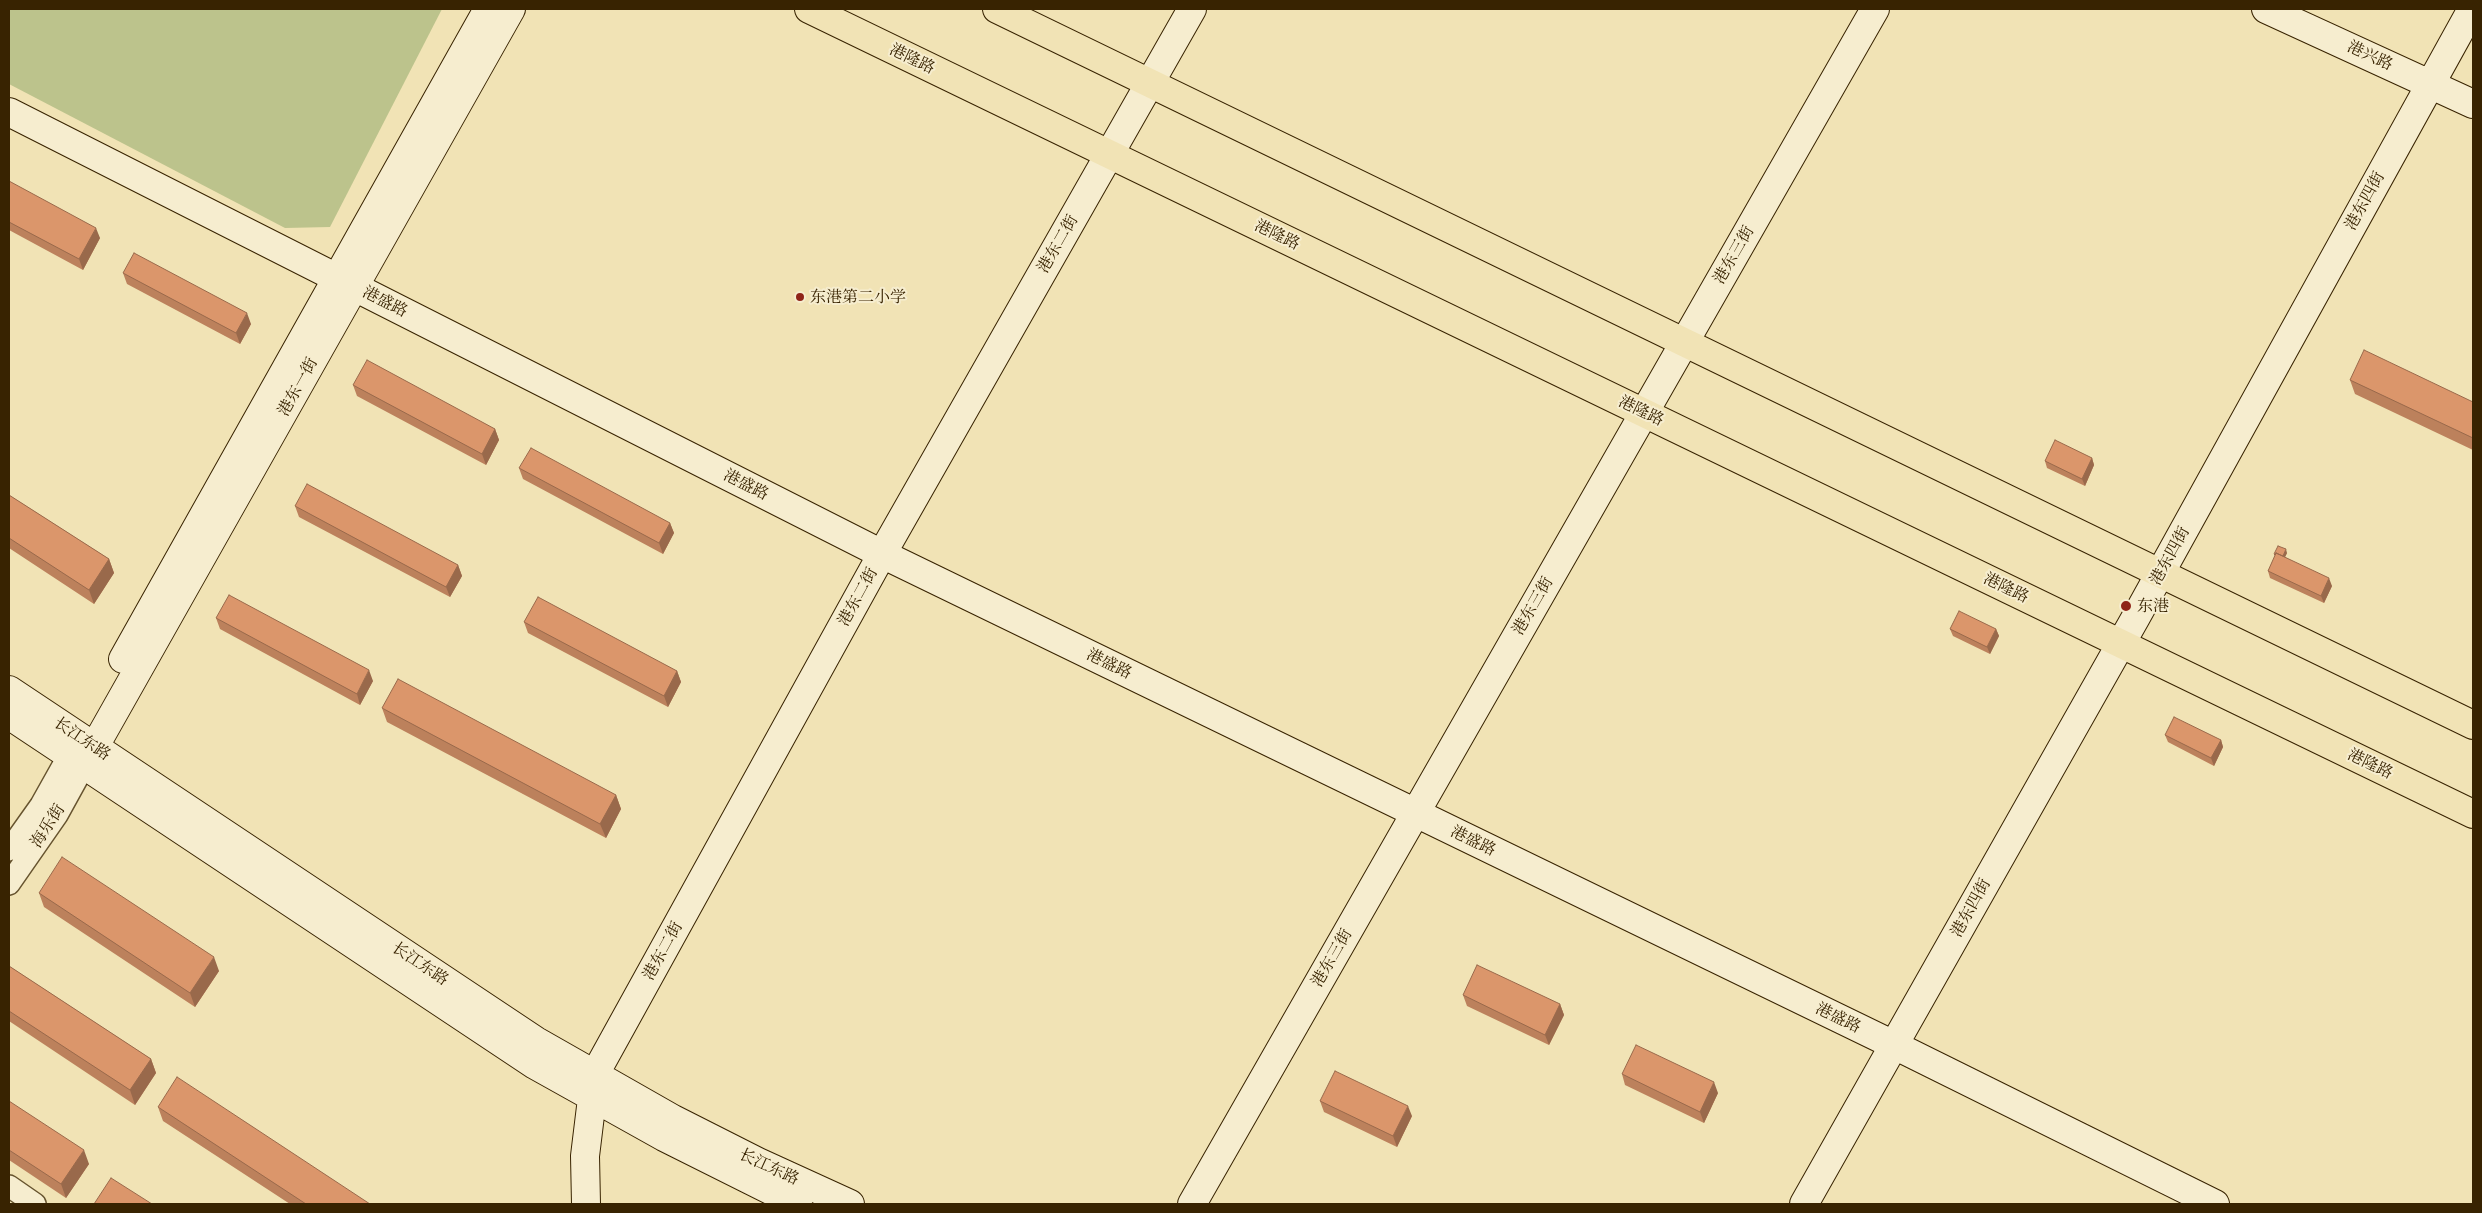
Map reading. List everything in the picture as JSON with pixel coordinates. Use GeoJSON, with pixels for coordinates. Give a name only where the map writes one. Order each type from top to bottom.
{"type":"FeatureCollection","features":[{"type":"Feature","properties":{"kind":"main road","name":"港隆路"},"geometry":{"type":"LineString","coordinates":[[809,9],[2473,814]]}},
{"type":"Feature","properties":{"kind":"main road"},"geometry":{"type":"LineString","coordinates":[[997,9],[2473,725]]}},
{"type":"Feature","properties":{"kind":"street","name":"港东一街"},"geometry":{"type":"LineString","coordinates":[[346,282],[488,9]]}},
{"type":"Feature","properties":{"kind":"street","name":"港东一街"},"geometry":{"type":"LineString","coordinates":[[82,751],[346,282],[511,9]]}},
{"type":"Feature","properties":{"kind":"street","name":"港东二街"},"geometry":{"type":"LineString","coordinates":[[586,1204],[584,1156],[594,1086],[882,554],[1192,9]]}},
{"type":"Feature","properties":{"kind":"street","name":"港东三街"},"geometry":{"type":"LineString","coordinates":[[1192,1204],[1875,9]]}},
{"type":"Feature","properties":{"kind":"street","name":"港兴路"},"geometry":{"type":"LineString","coordinates":[[2266,9],[2473,104]]}},
{"type":"Feature","properties":{"kind":"street","name":"港东四街"},"geometry":{"type":"LineString","coordinates":[[1804,1204],[2160,573],[2472,9]]}},
{"type":"Feature","properties":{"kind":"street","name":"港盛路"},"geometry":{"type":"LineString","coordinates":[[9,112],[882,554],[1894,1045],[2215,1204]]}},
{"type":"Feature","properties":{"kind":"street","name":"长江东路"},"geometry":{"type":"LineString","coordinates":[[9,690],[82,751]]}},
{"type":"Feature","properties":{"kind":"street","name":"长江东路"},"geometry":{"type":"LineString","coordinates":[[9,715],[82,751],[536,1041],[664,1138],[798,1204]]}},
{"type":"Feature","properties":{"kind":"street","name":"海乐街"},"geometry":{"type":"LineString","coordinates":[[9,850],[82,751]]}},
{"type":"Feature","properties":{"kind":"street","name":"海乐街"},"geometry":{"type":"LineString","coordinates":[[9,884],[57,815],[82,751]]}},
{"type":"Feature","properties":{"kind":"street","name":"长江东路"},"geometry":{"type":"LineString","coordinates":[[594,1086],[673,1119],[758,1162],[850,1204]]}},
{"type":"Feature","properties":{"kind":"street"},"geometry":{"type":"LineString","coordinates":[[9,1186],[35,1204]]}},
{"type":"Feature","properties":{"kind":"green space"},"geometry":{"type":"Polygon","coordinates":[[[9,9],[442,9],[330,227],[285,228],[9,84],[9,9]]]}},
{"type":"Feature","properties":{"kind":"building"},"geometry":{"type":"Polygon","coordinates":[[[9,181],[96,228],[79,259],[9,222],[9,181]]]}},
{"type":"Feature","properties":{"kind":"building"},"geometry":{"type":"Polygon","coordinates":[[[134,253],[247,313],[236,333],[123,273],[134,253]]]}},
{"type":"Feature","properties":{"kind":"building"},"geometry":{"type":"Polygon","coordinates":[[[2364,350],[2473,402],[2473,438],[2350,380],[2364,350]]]}},
{"type":"Feature","properties":{"kind":"building"},"geometry":{"type":"Polygon","coordinates":[[[367,360],[495,429],[482,454],[353,385],[367,360]]]}},
{"type":"Feature","properties":{"kind":"building"},"geometry":{"type":"Polygon","coordinates":[[[2055,440],[2092,458],[2082,479],[2045,461],[2055,440]]]}},
{"type":"Feature","properties":{"kind":"building"},"geometry":{"type":"Polygon","coordinates":[[[531,448],[670,523],[659,543],[519,468],[531,448]]]}},
{"type":"Feature","properties":{"kind":"building"},"geometry":{"type":"Polygon","coordinates":[[[307,484],[458,565],[446,587],[295,506],[307,484]]]}},
{"type":"Feature","properties":{"kind":"building"},"geometry":{"type":"Polygon","coordinates":[[[9,495],[109,559],[89,590],[9,538],[9,495]]]}},
{"type":"Feature","properties":{"kind":"building"},"geometry":{"type":"Polygon","coordinates":[[[2278,546],[2286,549],[2283,556],[2274,554],[2278,546]]]}},
{"type":"Feature","properties":{"kind":"building"},"geometry":{"type":"Polygon","coordinates":[[[2276,553],[2329,578],[2321,596],[2268,571],[2276,553]]]}},
{"type":"Feature","properties":{"kind":"building"},"geometry":{"type":"Polygon","coordinates":[[[229,595],[369,670],[357,694],[216,618],[229,595]]]}},
{"type":"Feature","properties":{"kind":"building"},"geometry":{"type":"Polygon","coordinates":[[[538,597],[677,671],[664,696],[524,622],[538,597]]]}},
{"type":"Feature","properties":{"kind":"building"},"geometry":{"type":"Polygon","coordinates":[[[1959,611],[1996,629],[1987,647],[1950,629],[1959,611]]]}},
{"type":"Feature","properties":{"kind":"building"},"geometry":{"type":"Polygon","coordinates":[[[398,679],[616,795],[600,824],[382,708],[398,679]]]}},
{"type":"Feature","properties":{"kind":"building"},"geometry":{"type":"Polygon","coordinates":[[[2174,717],[2221,740],[2211,758],[2165,735],[2174,717]]]}},
{"type":"Feature","properties":{"kind":"building"},"geometry":{"type":"Polygon","coordinates":[[[62,857],[214,957],[190,993],[39,893],[62,857]]]}},
{"type":"Feature","properties":{"kind":"building"},"geometry":{"type":"Polygon","coordinates":[[[1477,965],[1560,1004],[1545,1035],[1463,995],[1477,965]]]}},
{"type":"Feature","properties":{"kind":"building"},"geometry":{"type":"Polygon","coordinates":[[[9,966],[151,1059],[130,1090],[9,1011],[9,966]]]}},
{"type":"Feature","properties":{"kind":"building"},"geometry":{"type":"Polygon","coordinates":[[[1636,1045],[1714,1082],[1700,1112],[1622,1074],[1636,1045]]]}},
{"type":"Feature","properties":{"kind":"building"},"geometry":{"type":"Polygon","coordinates":[[[1335,1071],[1408,1106],[1393,1136],[1320,1101],[1335,1071]]]}},
{"type":"Feature","properties":{"kind":"building"},"geometry":{"type":"Polygon","coordinates":[[[177,1077],[370,1204],[306,1204],[158,1107],[177,1077]]]}},
{"type":"Feature","properties":{"kind":"building"},"geometry":{"type":"Polygon","coordinates":[[[9,1101],[84,1150],[61,1184],[9,1150],[9,1101]]]}},
{"type":"Feature","properties":{"kind":"building"},"geometry":{"type":"Polygon","coordinates":[[[111,1178],[152,1204],[94,1204],[111,1178]]]}},
{"type":"Feature","properties":{"kind":"place","name":"东港第二小学"},"geometry":{"type":"Point","coordinates":[800,297]}},
{"type":"Feature","properties":{"kind":"place","name":"东港"},"geometry":{"type":"Point","coordinates":[2126,606]}}]}
